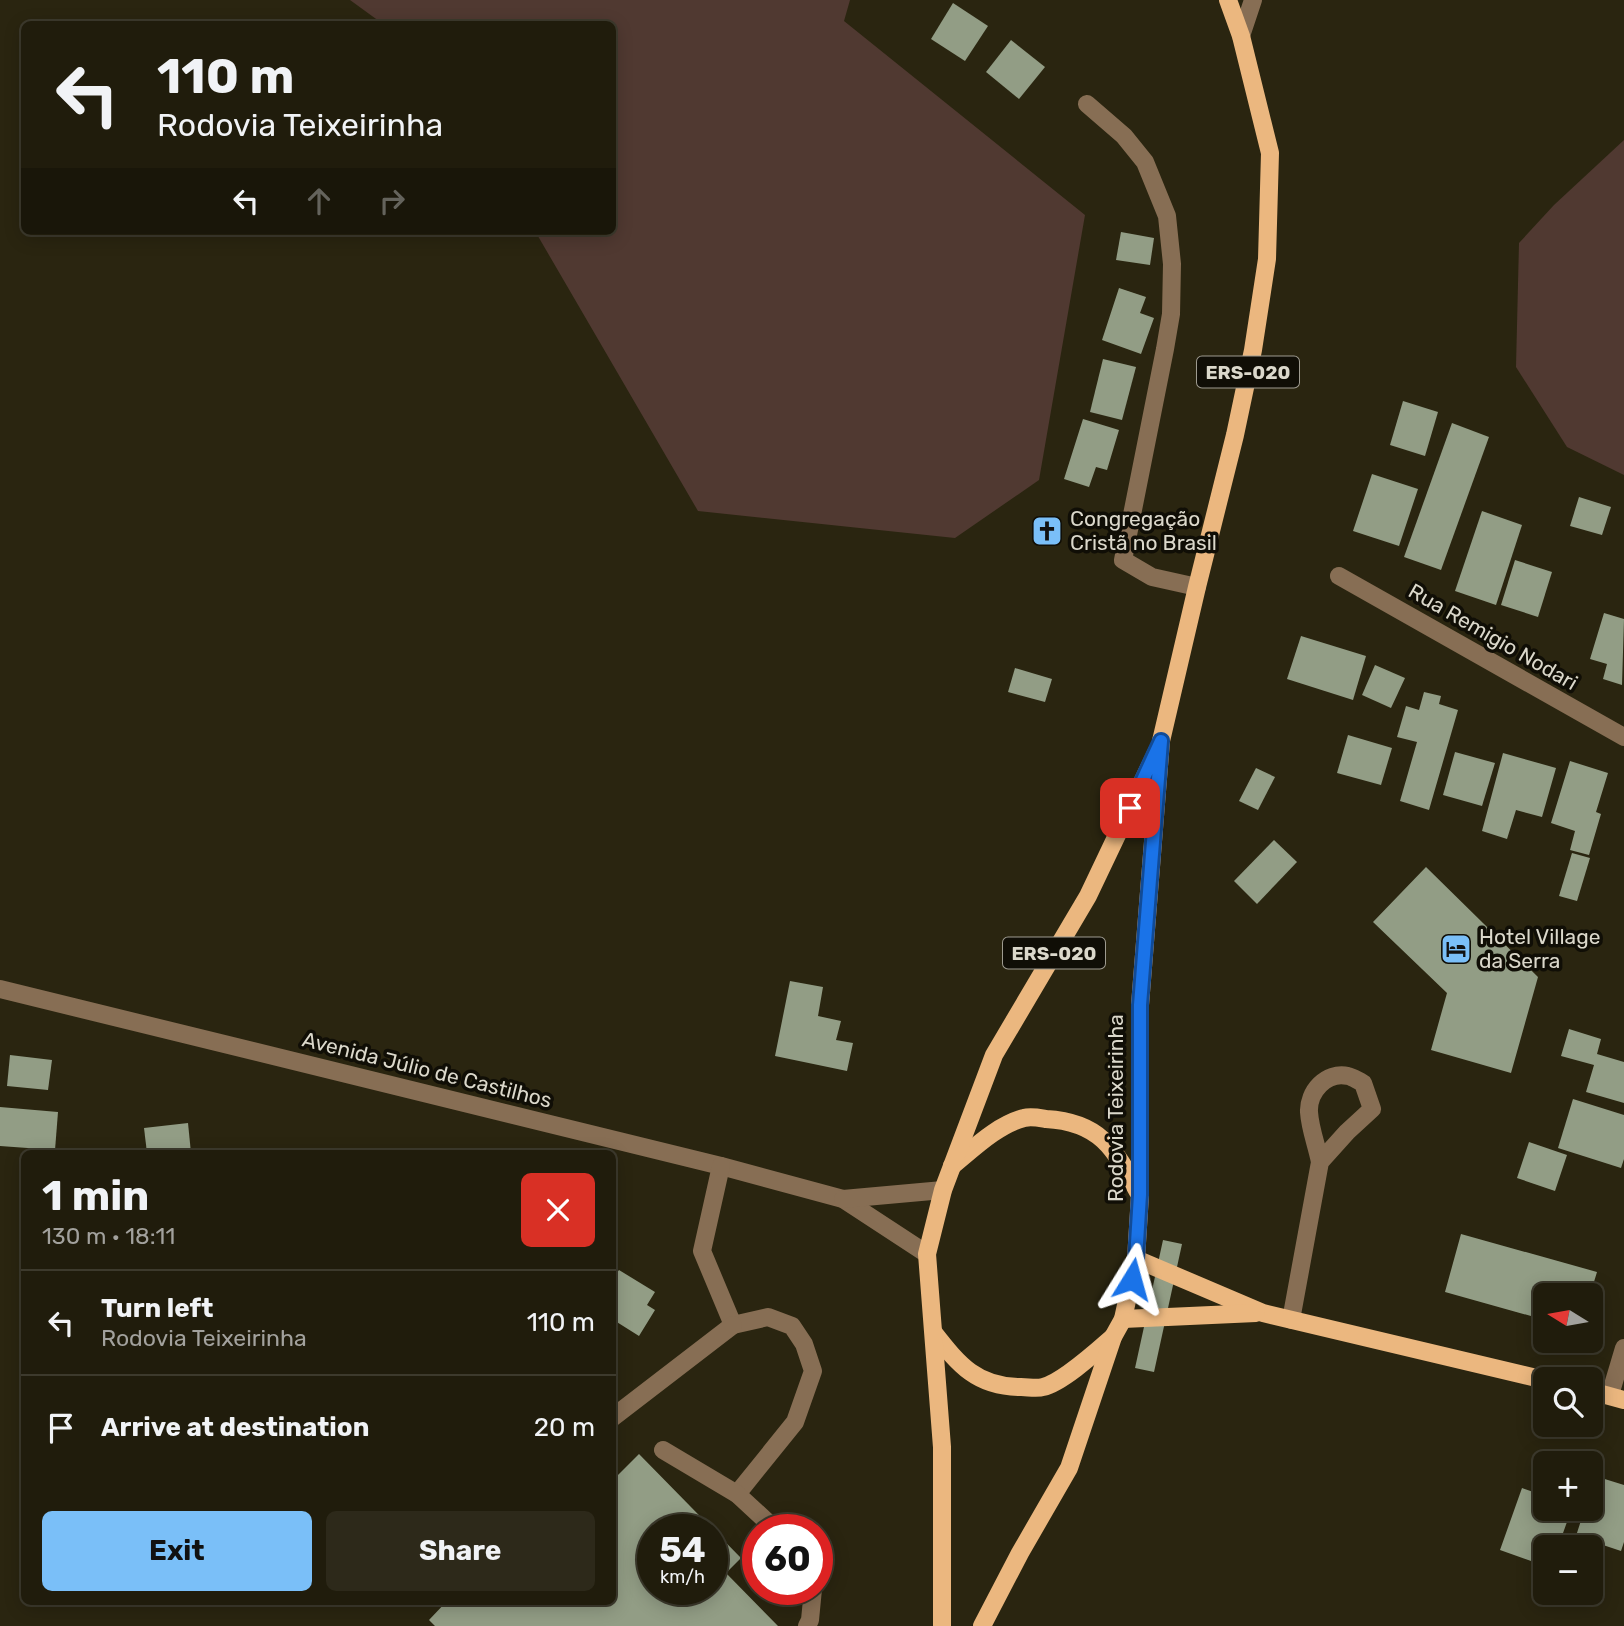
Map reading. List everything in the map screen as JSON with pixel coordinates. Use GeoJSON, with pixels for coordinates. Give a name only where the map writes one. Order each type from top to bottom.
{"type":"FeatureCollection","features":[{"type":"Feature","properties":{"kind":"main road","name":"ERS-020"},"geometry":{"type":"LineString","coordinates":[[942,1626],[942,1447],[927,1254],[943,1190],[994,1055],[1088,896],[1161,741],[1253,350],[1268,258],[1269,153],[1241,36],[1228,0]]}},
{"type":"Feature","properties":{"kind":"main road","name":"Rodovia Teixeirinha"},"geometry":{"type":"LineString","coordinates":[[982,1626],[1069,1468],[1113,1337],[1123,1318],[1136,1259],[1140,1195],[1140,1005],[1161,741]]}},
{"type":"Feature","properties":{"kind":"main road"},"geometry":{"type":"LineString","coordinates":[[951,1167],[995,1133],[1025,1117],[1057,1119],[1090,1129],[1116,1152],[1140,1195]]}},
{"type":"Feature","properties":{"kind":"main road"},"geometry":{"type":"LineString","coordinates":[[1136,1259],[1263,1313],[1533,1377]]}},
{"type":"Feature","properties":{"kind":"main road"},"geometry":{"type":"LineString","coordinates":[[1123,1318],[1263,1313]]}},
{"type":"Feature","properties":{"kind":"main road"},"geometry":{"type":"LineString","coordinates":[[933,1333],[956,1361],[980,1380],[1005,1387],[1043,1387],[1079,1367],[1113,1337]]}},
{"type":"Feature","properties":{"kind":"street"},"geometry":{"type":"LineString","coordinates":[[1241,36],[1253,0]]}},
{"type":"Feature","properties":{"kind":"street"},"geometry":{"type":"LineString","coordinates":[[1087,104],[1124,136],[1145,162],[1167,216],[1172,264],[1171,314],[1123,561],[1152,577],[1197,587]]}},
{"type":"Feature","properties":{"kind":"street","name":"Rua Remigio Nodari"},"geometry":{"type":"LineString","coordinates":[[1339,576],[1624,737]]}},
{"type":"Feature","properties":{"kind":"street","name":"Avenida Júlio de Castilhos"},"geometry":{"type":"LineString","coordinates":[[0,989],[722,1166],[843,1199],[927,1254]]}},
{"type":"Feature","properties":{"kind":"street"},"geometry":{"type":"LineString","coordinates":[[1291,1321],[1320,1162],[1309,1112],[1313,1091],[1336,1075],[1349,1076],[1363,1083],[1372,1109],[1320,1162]]}},
{"type":"Feature","properties":{"kind":"street"},"geometry":{"type":"LineString","coordinates":[[722,1166],[702,1251],[733,1325]]}},
{"type":"Feature","properties":{"kind":"street","name":"Avenida Júlio de Castilhos"},"geometry":{"type":"LineString","coordinates":[[843,1199],[943,1190]]}},
{"type":"Feature","properties":{"kind":"street"},"geometry":{"type":"LineString","coordinates":[[616,1415],[733,1325],[768,1317],[792,1326],[804,1344],[813,1371],[795,1422],[737,1494]]}},
{"type":"Feature","properties":{"kind":"street"},"geometry":{"type":"LineString","coordinates":[[1617,1397],[1624,1349]]}},
{"type":"Feature","properties":{"kind":"street"},"geometry":{"type":"LineString","coordinates":[[663,1450],[737,1494],[759,1514]]}},
{"type":"Feature","properties":{"kind":"street"},"geometry":{"type":"LineString","coordinates":[[807,1626],[811,1605]]}},
{"type":"Feature","properties":{"kind":"shaded area"},"geometry":{"type":"Polygon","coordinates":[[[350,0],[850,0],[844,21],[1085,215],[1039,480],[955,538],[698,511],[537,235],[616,235],[616,21],[379,21],[350,0]]]}},
{"type":"Feature","properties":{"kind":"shaded area"},"geometry":{"type":"Polygon","coordinates":[[[1624,140],[1624,475],[1567,447],[1516,367],[1519,243],[1554,205],[1624,140]]]}},
{"type":"Feature","properties":{"kind":"building"},"geometry":{"type":"Polygon","coordinates":[[[953,3],[988,26],[965,61],[931,39],[953,3]]]}},
{"type":"Feature","properties":{"kind":"building"},"geometry":{"type":"Polygon","coordinates":[[[1011,40],[1045,67],[1019,99],[986,72],[1011,40]]]}},
{"type":"Feature","properties":{"kind":"building"},"geometry":{"type":"Polygon","coordinates":[[[1121,232],[1154,238],[1150,265],[1116,260],[1121,232]]]}},
{"type":"Feature","properties":{"kind":"building"},"geometry":{"type":"Polygon","coordinates":[[[1119,288],[1146,297],[1140,313],[1154,318],[1141,354],[1102,340],[1119,288]]]}},
{"type":"Feature","properties":{"kind":"building"},"geometry":{"type":"Polygon","coordinates":[[[1103,359],[1136,367],[1122,420],[1090,412],[1103,359]]]}},
{"type":"Feature","properties":{"kind":"building"},"geometry":{"type":"Polygon","coordinates":[[[1403,401],[1438,412],[1425,456],[1390,445],[1403,401]]]}},
{"type":"Feature","properties":{"kind":"building"},"geometry":{"type":"Polygon","coordinates":[[[1083,419],[1119,430],[1107,470],[1096,467],[1089,487],[1064,479],[1083,419]]]}},
{"type":"Feature","properties":{"kind":"building"},"geometry":{"type":"Polygon","coordinates":[[[1452,423],[1489,437],[1441,570],[1404,557],[1452,423]]]}},
{"type":"Feature","properties":{"kind":"building"},"geometry":{"type":"Polygon","coordinates":[[[1372,474],[1418,489],[1399,546],[1353,531],[1372,474]]]}},
{"type":"Feature","properties":{"kind":"building"},"geometry":{"type":"Polygon","coordinates":[[[1579,497],[1611,507],[1602,535],[1570,526],[1579,497]]]}},
{"type":"Feature","properties":{"kind":"building"},"geometry":{"type":"Polygon","coordinates":[[[1482,511],[1522,525],[1496,605],[1455,591],[1482,511]]]}},
{"type":"Feature","properties":{"kind":"building"},"geometry":{"type":"Polygon","coordinates":[[[1515,560],[1552,572],[1538,617],[1501,605],[1515,560]]]}},
{"type":"Feature","properties":{"kind":"building"},"geometry":{"type":"Polygon","coordinates":[[[1604,613],[1624,619],[1622,685],[1603,679],[1607,664],[1590,659],[1604,613]]]}},
{"type":"Feature","properties":{"kind":"building"},"geometry":{"type":"Polygon","coordinates":[[[1301,636],[1366,656],[1353,700],[1287,679],[1301,636]]]}},
{"type":"Feature","properties":{"kind":"building"},"geometry":{"type":"Polygon","coordinates":[[[1375,665],[1405,678],[1391,708],[1362,695],[1375,665]]]}},
{"type":"Feature","properties":{"kind":"building"},"geometry":{"type":"Polygon","coordinates":[[[1015,668],[1052,679],[1045,702],[1008,692],[1015,668]]]}},
{"type":"Feature","properties":{"kind":"building"},"geometry":{"type":"Polygon","coordinates":[[[1424,692],[1441,696],[1439,704],[1458,710],[1429,810],[1400,801],[1417,742],[1397,737],[1406,706],[1419,710],[1424,692]]]}},
{"type":"Feature","properties":{"kind":"building"},"geometry":{"type":"Polygon","coordinates":[[[1348,735],[1392,748],[1381,785],[1337,773],[1348,735]]]}},
{"type":"Feature","properties":{"kind":"building"},"geometry":{"type":"Polygon","coordinates":[[[1455,752],[1495,763],[1482,806],[1443,795],[1455,752]]]}},
{"type":"Feature","properties":{"kind":"building"},"geometry":{"type":"Polygon","coordinates":[[[1503,753],[1556,768],[1542,817],[1516,810],[1507,839],[1482,831],[1503,753]]]}},
{"type":"Feature","properties":{"kind":"building"},"geometry":{"type":"Polygon","coordinates":[[[1570,761],[1608,773],[1596,812],[1601,814],[1589,855],[1570,850],[1575,831],[1551,823],[1570,761]]]}},
{"type":"Feature","properties":{"kind":"building"},"geometry":{"type":"Polygon","coordinates":[[[1256,768],[1275,777],[1258,810],[1239,801],[1256,768]]]}},
{"type":"Feature","properties":{"kind":"building"},"geometry":{"type":"Polygon","coordinates":[[[1274,840],[1297,862],[1257,904],[1234,881],[1274,840]]]}},
{"type":"Feature","properties":{"kind":"building"},"geometry":{"type":"Polygon","coordinates":[[[1572,853],[1590,858],[1577,901],[1559,896],[1572,853]]]}},
{"type":"Feature","properties":{"kind":"building","name":"Hotel Village da Serra"},"geometry":{"type":"Polygon","coordinates":[[[1426,867],[1538,977],[1511,1073],[1431,1050],[1447,993],[1373,922],[1426,867]]]}},
{"type":"Feature","properties":{"kind":"building"},"geometry":{"type":"Polygon","coordinates":[[[790,981],[823,987],[818,1016],[841,1021],[836,1040],[853,1043],[847,1071],[775,1056],[790,981]]]}},
{"type":"Feature","properties":{"kind":"building"},"geometry":{"type":"Polygon","coordinates":[[[1569,1029],[1601,1039],[1597,1054],[1624,1062],[1624,1103],[1586,1092],[1594,1065],[1561,1056],[1569,1029]]]}},
{"type":"Feature","properties":{"kind":"building"},"geometry":{"type":"Polygon","coordinates":[[[10,1055],[52,1060],[48,1090],[7,1086],[10,1055]]]}},
{"type":"Feature","properties":{"kind":"building"},"geometry":{"type":"Polygon","coordinates":[[[1573,1099],[1624,1115],[1624,1159],[1621,1168],[1558,1148],[1573,1099]]]}},
{"type":"Feature","properties":{"kind":"building"},"geometry":{"type":"Polygon","coordinates":[[[0,1107],[58,1112],[55,1150],[0,1146],[0,1107]]]}},
{"type":"Feature","properties":{"kind":"building"},"geometry":{"type":"Polygon","coordinates":[[[188,1123],[191,1150],[147,1150],[144,1128],[188,1123]]]}},
{"type":"Feature","properties":{"kind":"building"},"geometry":{"type":"Polygon","coordinates":[[[1529,1142],[1567,1155],[1555,1191],[1517,1178],[1529,1142]]]}},
{"type":"Feature","properties":{"kind":"building"},"geometry":{"type":"Polygon","coordinates":[[[1461,1234],[1597,1272],[1594,1283],[1533,1283],[1533,1317],[1445,1292],[1461,1234]]]}},
{"type":"Feature","properties":{"kind":"building"},"geometry":{"type":"Polygon","coordinates":[[[1163,1240],[1182,1244],[1154,1372],[1135,1368],[1163,1240]]]}},
{"type":"Feature","properties":{"kind":"building"},"geometry":{"type":"Polygon","coordinates":[[[619,1270],[655,1292],[647,1305],[655,1310],[639,1336],[616,1322],[616,1274],[619,1270]]]}},
{"type":"Feature","properties":{"kind":"building"},"geometry":{"type":"Polygon","coordinates":[[[639,1454],[698,1514],[637,1514],[637,1605],[728,1605],[728,1575],[742,1589],[742,1605],[757,1605],[778,1626],[435,1626],[429,1620],[443,1605],[616,1605],[616,1477],[639,1454]]]}},
{"type":"Feature","properties":{"kind":"building"},"geometry":{"type":"Polygon","coordinates":[[[1603,1478],[1624,1485],[1624,1542],[1621,1551],[1603,1545],[1603,1535],[1576,1535],[1581,1521],[1603,1521],[1603,1478]]]}},
{"type":"Feature","properties":{"kind":"building"},"geometry":{"type":"Polygon","coordinates":[[[1522,1488],[1533,1492],[1533,1521],[1567,1521],[1562,1535],[1533,1535],[1533,1562],[1500,1550],[1522,1488]]]}},
{"type":"Feature","properties":{"kind":"building"},"geometry":{"type":"Polygon","coordinates":[[[728,1545],[741,1558],[728,1571],[728,1545]]]}},
{"type":"Feature","properties":{"kind":"place","name":"Congregação Cristã no Brasil"},"geometry":{"type":"Point","coordinates":[1047,531]}},
{"type":"Feature","properties":{"kind":"place","name":"Hotel Village da Serra"},"geometry":{"type":"Point","coordinates":[1456,949]}},
{"type":"Feature","properties":{"kind":"route"},"geometry":{"type":"LineString","coordinates":[[1130,808],[1161,741],[1140,1005],[1140,1195],[1132,1279]]}}]}
